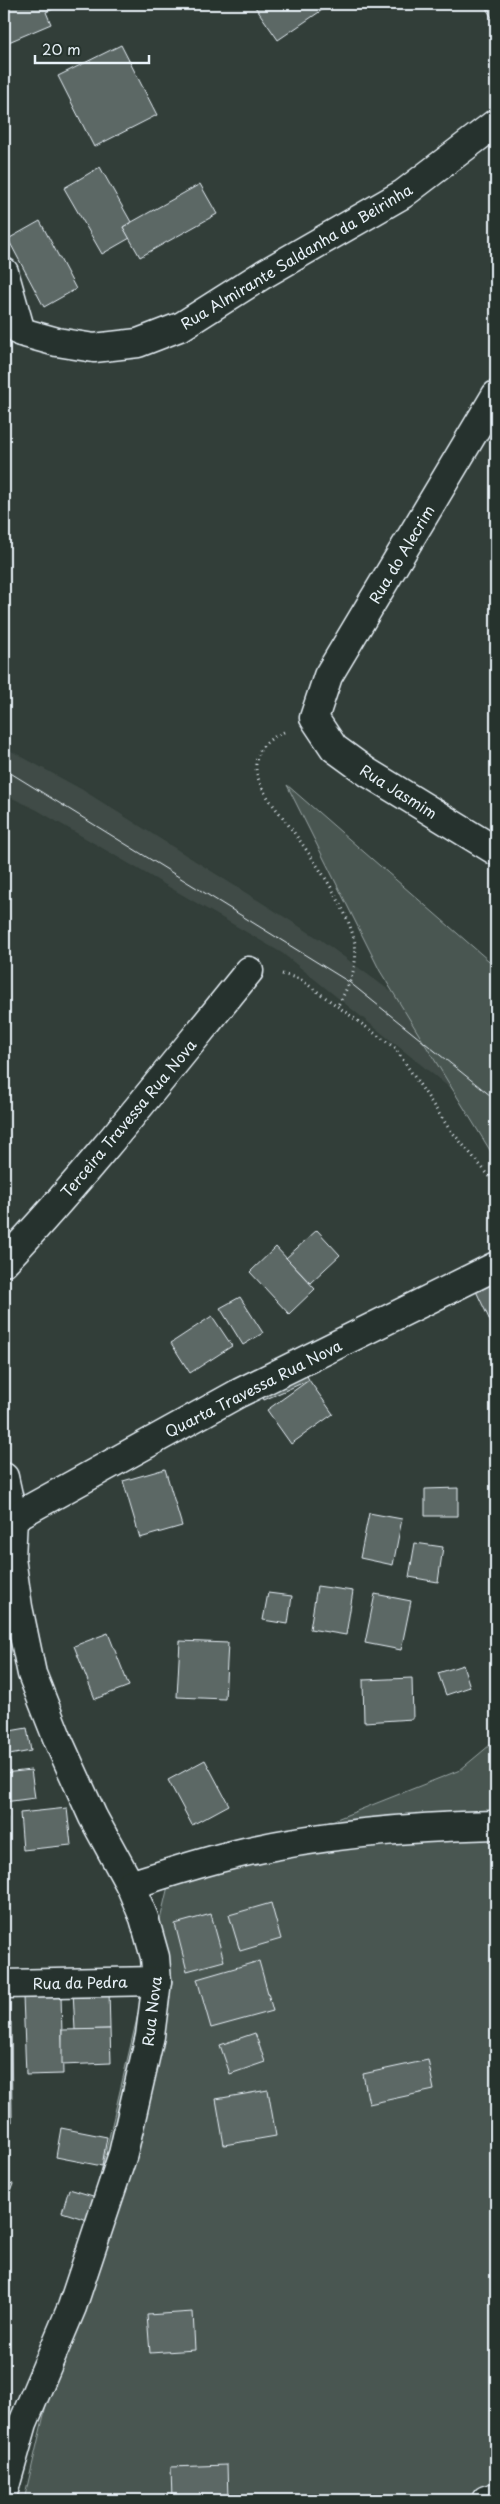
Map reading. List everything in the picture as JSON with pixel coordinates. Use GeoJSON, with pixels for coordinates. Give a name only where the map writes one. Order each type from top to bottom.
{"type":"FeatureCollection","features":[{"type":"Feature","properties":{"kind":"street","name":"Rua Almirante Saldanha da Beirinha"},"geometry":{"type":"LineString","coordinates":[[12,335],[94,348],[138,343],[182,326],[264,274],[403,194],[496,123]]}},
{"type":"Feature","properties":{"kind":"street"},"geometry":{"type":"LineString","coordinates":[[4,272],[12,335]]}},
{"type":"Feature","properties":{"kind":"street","name":"Rua do Alecrim"},"geometry":{"type":"LineString","coordinates":[[314,718],[328,676],[496,395]]}},
{"type":"Feature","properties":{"kind":"street","name":"Rua Jasmim"},"geometry":{"type":"LineString","coordinates":[[314,718],[334,748],[367,772],[496,851]]}},
{"type":"Feature","properties":{"kind":"street","name":"Terceira Travessa Rua Nova"},"geometry":{"type":"LineString","coordinates":[[4,1262],[114,1136],[249,971]]}},
{"type":"Feature","properties":{"kind":"street","name":"Quarta Travessa Rua Nova"},"geometry":{"type":"LineString","coordinates":[[13,1518],[239,1393],[496,1266]]}},
{"type":"Feature","properties":{"kind":"street","name":"Rua Nova"},"geometry":{"type":"LineString","coordinates":[[4,1477],[13,1518],[11,1558],[18,1607],[32,1674],[58,1740],[93,1817],[130,1885],[155,1957],[157,1980],[150,2036],[123,2154],[72,2307],[23,2423],[4,2490]]}},
{"type":"Feature","properties":{"kind":"street"},"geometry":{"type":"LineString","coordinates":[[130,1885],[228,1856],[290,1843],[378,1832],[496,1825]]}},
{"type":"Feature","properties":{"kind":"street","name":"Rua da Pedra"},"geometry":{"type":"LineString","coordinates":[[4,1984],[157,1980]]}},
{"type":"Feature","properties":{"kind":"street"},"geometry":{"type":"LineString","coordinates":[[486,2500],[496,2497]]}},
{"type":"Feature","properties":{"kind":"path"},"geometry":{"type":"LineString","coordinates":[[314,718],[267,741],[257,756],[256,768],[263,789],[308,852],[342,908],[354,939],[355,968],[337,1007]]}},
{"type":"Feature","properties":{"kind":"path"},"geometry":{"type":"LineString","coordinates":[[249,971],[271,971],[300,980],[395,1048],[448,1127],[496,1184]]}},
{"type":"Feature","properties":{"kind":"shaded area"},"geometry":{"type":"Polygon","coordinates":[[[4,747],[81,789],[321,940],[488,1063],[496,1125],[282,953],[37,810],[4,794],[4,747]]]}},
{"type":"Feature","properties":{"kind":"shaded area"},"geometry":{"type":"Polygon","coordinates":[[[287,785],[496,967],[496,1160],[380,971],[287,785]]]}},
{"type":"Feature","properties":{"kind":"shaded area"},"geometry":{"type":"Polygon","coordinates":[[[496,1740],[496,2500],[24,2500],[168,1886],[460,1770],[496,1740]]]}},
{"type":"Feature","properties":{"kind":"building"},"geometry":{"type":"Polygon","coordinates":[[[4,4],[65,4],[46,12],[51,24],[4,44],[4,4]]]}},
{"type":"Feature","properties":{"kind":"building"},"geometry":{"type":"Polygon","coordinates":[[[253,4],[331,4],[278,40],[253,4]]]}},
{"type":"Feature","properties":{"kind":"building"},"geometry":{"type":"Polygon","coordinates":[[[496,4],[496,24],[487,10],[496,4]]]}},
{"type":"Feature","properties":{"kind":"building"},"geometry":{"type":"Polygon","coordinates":[[[121,45],[157,115],[94,147],[58,76],[121,45]]]}},
{"type":"Feature","properties":{"kind":"building"},"geometry":{"type":"Polygon","coordinates":[[[100,167],[131,222],[123,227],[130,238],[102,254],[64,188],[100,167]]]}},
{"type":"Feature","properties":{"kind":"building"},"geometry":{"type":"Polygon","coordinates":[[[200,184],[217,214],[140,257],[123,227],[200,184]]]}},
{"type":"Feature","properties":{"kind":"building"},"geometry":{"type":"Polygon","coordinates":[[[40,221],[76,289],[44,307],[8,239],[40,221]]]}},
{"type":"Feature","properties":{"kind":"building"},"geometry":{"type":"Polygon","coordinates":[[[317,1230],[340,1255],[310,1283],[286,1258],[317,1230]]]}},
{"type":"Feature","properties":{"kind":"building"},"geometry":{"type":"Polygon","coordinates":[[[276,1247],[315,1289],[289,1314],[250,1272],[276,1247]]]}},
{"type":"Feature","properties":{"kind":"building"},"geometry":{"type":"Polygon","coordinates":[[[496,1282],[496,1325],[493,1327],[476,1291],[496,1282]]]}},
{"type":"Feature","properties":{"kind":"building"},"geometry":{"type":"Polygon","coordinates":[[[240,1297],[263,1333],[243,1345],[220,1308],[240,1297]]]}},
{"type":"Feature","properties":{"kind":"building"},"geometry":{"type":"Polygon","coordinates":[[[212,1316],[232,1346],[190,1373],[171,1343],[212,1316]]]}},
{"type":"Feature","properties":{"kind":"building"},"geometry":{"type":"Polygon","coordinates":[[[302,1365],[309,1380],[264,1400],[258,1385],[302,1365]]]}},
{"type":"Feature","properties":{"kind":"building"},"geometry":{"type":"Polygon","coordinates":[[[309,1380],[333,1414],[291,1444],[267,1410],[309,1380]]]}},
{"type":"Feature","properties":{"kind":"building"},"geometry":{"type":"Polygon","coordinates":[[[165,1469],[182,1526],[140,1538],[123,1481],[165,1469]]]}},
{"type":"Feature","properties":{"kind":"building"},"geometry":{"type":"Polygon","coordinates":[[[458,1488],[458,1516],[425,1516],[425,1489],[458,1488]]]}},
{"type":"Feature","properties":{"kind":"building"},"geometry":{"type":"Polygon","coordinates":[[[369,1513],[402,1519],[393,1565],[360,1558],[369,1513]]]}},
{"type":"Feature","properties":{"kind":"building"},"geometry":{"type":"Polygon","coordinates":[[[415,1543],[443,1547],[438,1582],[409,1577],[415,1543]]]}},
{"type":"Feature","properties":{"kind":"building"},"geometry":{"type":"Polygon","coordinates":[[[493,1563],[496,1563],[496,1592],[493,1592],[493,1563]]]}},
{"type":"Feature","properties":{"kind":"building"},"geometry":{"type":"Polygon","coordinates":[[[317,1586],[353,1591],[346,1635],[310,1629],[317,1586]]]}},
{"type":"Feature","properties":{"kind":"building"},"geometry":{"type":"Polygon","coordinates":[[[268,1593],[292,1596],[288,1624],[263,1620],[268,1593]]]}},
{"type":"Feature","properties":{"kind":"building"},"geometry":{"type":"Polygon","coordinates":[[[375,1594],[411,1601],[401,1650],[365,1643],[375,1594]]]}},
{"type":"Feature","properties":{"kind":"building"},"geometry":{"type":"Polygon","coordinates":[[[108,1633],[129,1686],[95,1699],[74,1646],[108,1633]]]}},
{"type":"Feature","properties":{"kind":"building"},"geometry":{"type":"Polygon","coordinates":[[[180,1641],[228,1643],[225,1699],[177,1697],[180,1641]]]}},
{"type":"Feature","properties":{"kind":"building"},"geometry":{"type":"Polygon","coordinates":[[[463,1665],[470,1687],[446,1695],[438,1673],[463,1665]]]}},
{"type":"Feature","properties":{"kind":"building"},"geometry":{"type":"Polygon","coordinates":[[[412,1678],[413,1719],[364,1722],[363,1680],[412,1678]]]}},
{"type":"Feature","properties":{"kind":"building"},"geometry":{"type":"Polygon","coordinates":[[[27,1728],[31,1751],[4,1756],[4,1732],[27,1728]]]}},
{"type":"Feature","properties":{"kind":"building"},"geometry":{"type":"Polygon","coordinates":[[[205,1760],[229,1805],[192,1825],[168,1780],[205,1760]]]}},
{"type":"Feature","properties":{"kind":"building"},"geometry":{"type":"Polygon","coordinates":[[[31,1770],[35,1798],[4,1802],[4,1773],[31,1770]]]}},
{"type":"Feature","properties":{"kind":"building"},"geometry":{"type":"Polygon","coordinates":[[[67,1808],[71,1845],[23,1850],[20,1813],[67,1808]]]}},
{"type":"Feature","properties":{"kind":"building"},"geometry":{"type":"Polygon","coordinates":[[[4,1818],[7,1818],[7,1849],[4,1849],[4,1818]]]}},
{"type":"Feature","properties":{"kind":"building"},"geometry":{"type":"Polygon","coordinates":[[[271,1903],[281,1939],[240,1951],[229,1915],[271,1903]]]}},
{"type":"Feature","properties":{"kind":"building"},"geometry":{"type":"Polygon","coordinates":[[[211,1914],[224,1961],[187,1971],[175,1924],[211,1914]]]}},
{"type":"Feature","properties":{"kind":"building"},"geometry":{"type":"Polygon","coordinates":[[[259,1961],[273,2011],[211,2028],[197,1979],[259,1961]]]}},
{"type":"Feature","properties":{"kind":"building"},"geometry":{"type":"Polygon","coordinates":[[[109,1990],[110,2029],[75,2030],[73,1991],[109,1990]]]}},
{"type":"Feature","properties":{"kind":"building"},"geometry":{"type":"Polygon","coordinates":[[[61,1995],[63,2074],[26,2075],[23,1996],[61,1995]]]}},
{"type":"Feature","properties":{"kind":"building"},"geometry":{"type":"Polygon","coordinates":[[[4,2022],[11,2022],[12,2122],[4,2122],[4,2022]]]}},
{"type":"Feature","properties":{"kind":"building"},"geometry":{"type":"Polygon","coordinates":[[[110,2029],[111,2063],[62,2065],[62,2030],[110,2029]]]}},
{"type":"Feature","properties":{"kind":"building"},"geometry":{"type":"Polygon","coordinates":[[[255,2033],[265,2062],[230,2074],[220,2045],[255,2033]]]}},
{"type":"Feature","properties":{"kind":"building"},"geometry":{"type":"Polygon","coordinates":[[[428,2060],[434,2090],[369,2104],[363,2074],[428,2060]]]}},
{"type":"Feature","properties":{"kind":"building"},"geometry":{"type":"Polygon","coordinates":[[[268,2090],[276,2136],[224,2145],[216,2099],[268,2090]]]}},
{"type":"Feature","properties":{"kind":"building"},"geometry":{"type":"Polygon","coordinates":[[[61,2128],[107,2137],[102,2166],[56,2157],[61,2128]]]}},
{"type":"Feature","properties":{"kind":"building"},"geometry":{"type":"Polygon","coordinates":[[[4,2181],[13,2184],[4,2207],[4,2181]]]}},
{"type":"Feature","properties":{"kind":"building"},"geometry":{"type":"Polygon","coordinates":[[[69,2189],[100,2198],[93,2222],[62,2212],[69,2189]]]}},
{"type":"Feature","properties":{"kind":"building"},"geometry":{"type":"Polygon","coordinates":[[[193,2312],[195,2350],[150,2353],[147,2315],[193,2312]]]}},
{"type":"Feature","properties":{"kind":"building"},"geometry":{"type":"Polygon","coordinates":[[[227,2465],[228,2500],[172,2500],[171,2467],[227,2465]]]}},
{"type":"Feature","properties":{"kind":"tram line"},"geometry":{"type":"LineString","coordinates":[[4,769],[349,982],[496,1100]]}}]}
